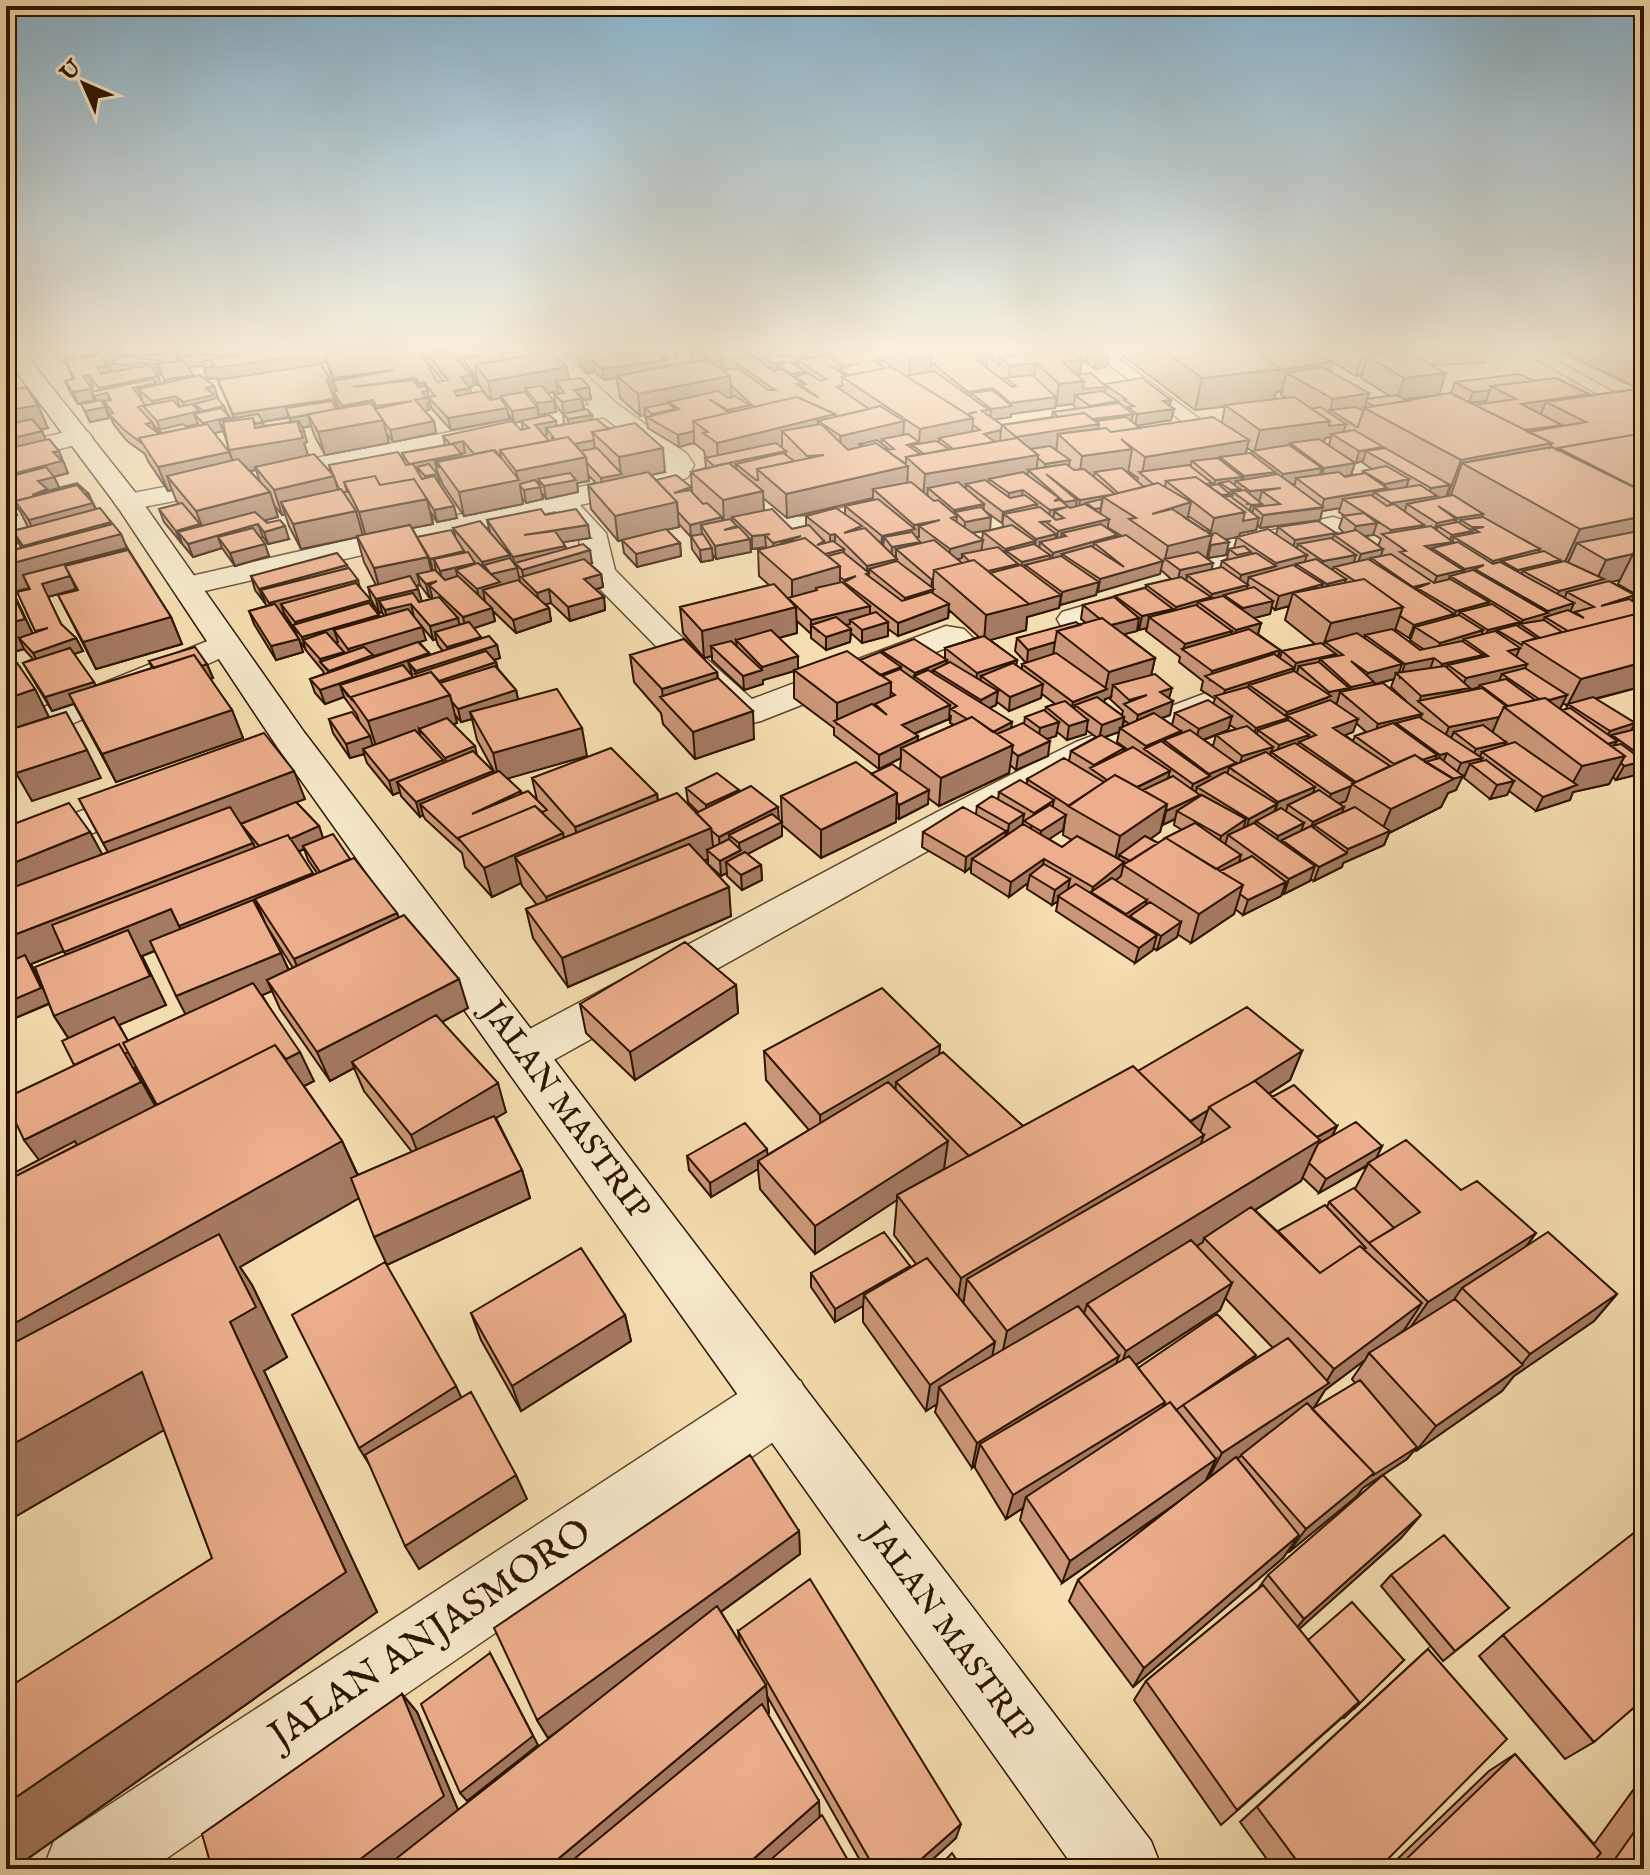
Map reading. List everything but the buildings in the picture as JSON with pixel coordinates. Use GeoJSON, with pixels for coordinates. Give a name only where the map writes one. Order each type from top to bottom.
{"type":"FeatureCollection","features":[{"type":"Feature","properties":{"kind":"street"},"geometry":{"type":"LineString","coordinates":[[6,454],[73,438]]}},
{"type":"Feature","properties":{"kind":"street","name":"JALAN MASTRIP"},"geometry":{"type":"LineString","coordinates":[[80,438],[128,502],[225,644],[277,746],[524,1054],[1123,1869]]}},
{"type":"Feature","properties":{"kind":"street"},"geometry":{"type":"LineString","coordinates":[[128,502],[456,438]]}},
{"type":"Feature","properties":{"kind":"street"},"geometry":{"type":"LineString","coordinates":[[648,438],[699,480]]}},
{"type":"Feature","properties":{"kind":"street"},"geometry":{"type":"LineString","coordinates":[[187,586],[667,477],[731,482],[742,487],[771,518],[780,523],[805,524],[871,511]]}},
{"type":"Feature","properties":{"kind":"street"},"geometry":{"type":"LineString","coordinates":[[561,501],[592,533],[600,572],[662,637],[718,690],[748,713],[946,636],[952,636],[969,651]]}},
{"type":"Feature","properties":{"kind":"street"},"geometry":{"type":"LineString","coordinates":[[524,1054],[953,820],[1089,750],[1175,694],[1065,634],[1077,616],[1210,578],[1237,546],[1328,523]]}},
{"type":"Feature","properties":{"kind":"street"},"geometry":{"type":"LineString","coordinates":[[6,742],[46,720],[225,644]]}},
{"type":"Feature","properties":{"kind":"street"},"geometry":{"type":"LineString","coordinates":[[6,854],[177,786]]}},
{"type":"Feature","properties":{"kind":"street","name":"JALAN ANJASMORO"},"geometry":{"type":"LineString","coordinates":[[82,1869],[779,1402]]}},
{"type":"Feature","properties":{"kind":"lane"},"geometry":{"type":"LineString","coordinates":[[1214,438],[1234,454]]}}]}
